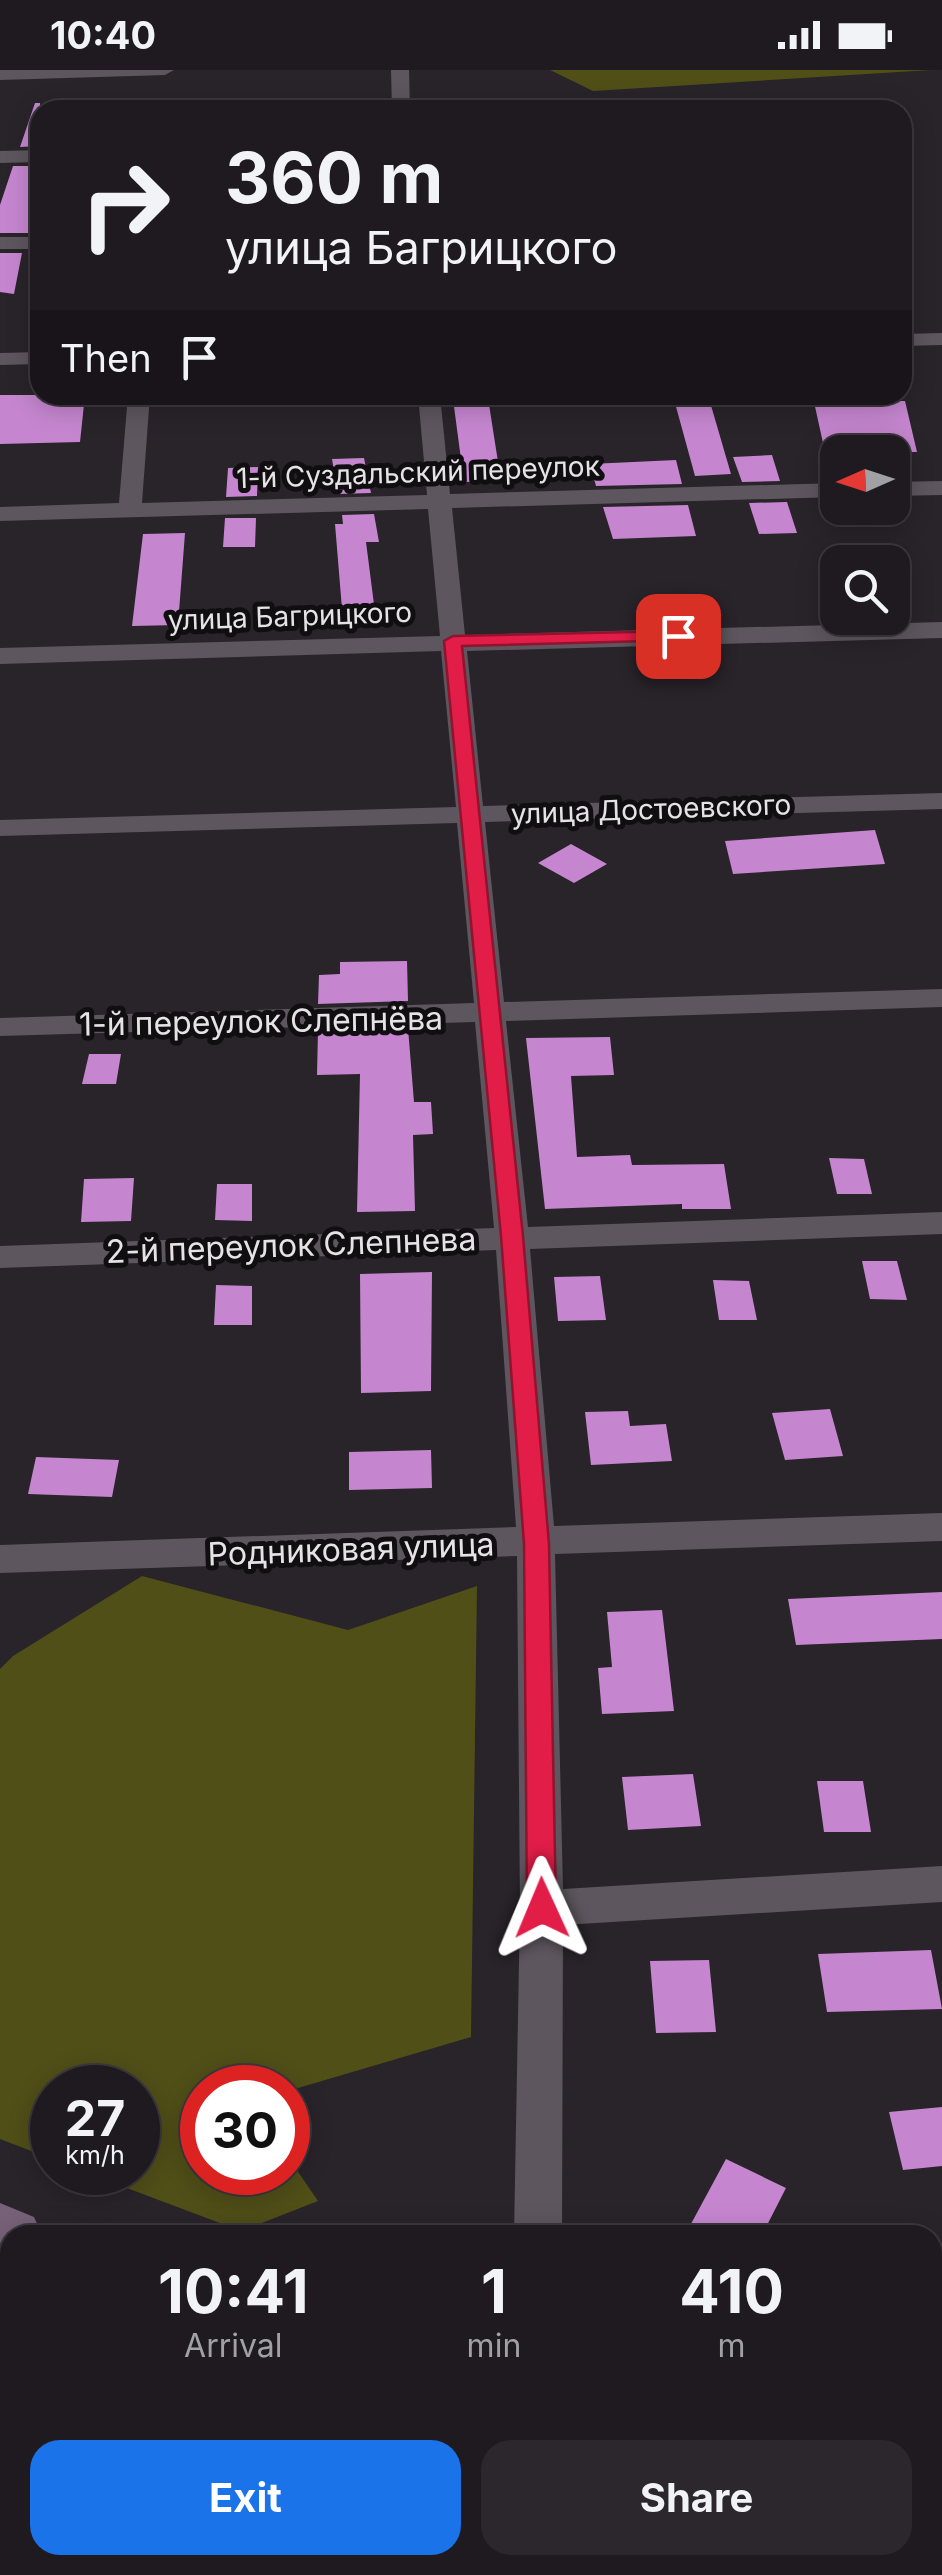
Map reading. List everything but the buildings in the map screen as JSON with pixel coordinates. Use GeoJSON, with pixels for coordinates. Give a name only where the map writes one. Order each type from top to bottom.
{"type":"FeatureCollection","features":[{"type":"Feature","properties":{"kind":"street"},"geometry":{"type":"LineString","coordinates":[[0,74],[18,70]]}},
{"type":"Feature","properties":{"kind":"street"},"geometry":{"type":"LineString","coordinates":[[0,74],[165,70]]}},
{"type":"Feature","properties":{"kind":"street"},"geometry":{"type":"LineString","coordinates":[[400,70],[401,100]]}},
{"type":"Feature","properties":{"kind":"street"},"geometry":{"type":"LineString","coordinates":[[0,157],[30,156]]}},
{"type":"Feature","properties":{"kind":"street"},"geometry":{"type":"LineString","coordinates":[[0,243],[30,242]]}},
{"type":"Feature","properties":{"kind":"street"},"geometry":{"type":"LineString","coordinates":[[912,340],[942,339]]}},
{"type":"Feature","properties":{"kind":"street"},"geometry":{"type":"LineString","coordinates":[[0,358],[30,358]]}},
{"type":"Feature","properties":{"kind":"street"},"geometry":{"type":"LineString","coordinates":[[130,510],[137,405]]}},
{"type":"Feature","properties":{"kind":"street"},"geometry":{"type":"LineString","coordinates":[[430,405],[512,1236],[536,1544],[542,1908],[538,2225]]}},
{"type":"Feature","properties":{"kind":"street"},"geometry":{"type":"LineString","coordinates":[[910,489],[942,488]]}},
{"type":"Feature","properties":{"kind":"street","name":"1-й Суздальский переулок"},"geometry":{"type":"LineString","coordinates":[[0,514],[820,490]]}},
{"type":"Feature","properties":{"kind":"street","name":"улица Багрицкого"},"geometry":{"type":"LineString","coordinates":[[0,656],[942,630]]}},
{"type":"Feature","properties":{"kind":"street","name":"улица Достоевского"},"geometry":{"type":"LineString","coordinates":[[0,828],[942,800]]}},
{"type":"Feature","properties":{"kind":"street","name":"1-й переулок Слепнёва"},"geometry":{"type":"LineString","coordinates":[[0,1027],[488,1015],[942,998]]}},
{"type":"Feature","properties":{"kind":"street","name":"2-й переулок Слепнева"},"geometry":{"type":"LineString","coordinates":[[0,1257],[942,1223]]}},
{"type":"Feature","properties":{"kind":"street","name":"Родниковая улица"},"geometry":{"type":"LineString","coordinates":[[0,1559],[942,1528]]}},
{"type":"Feature","properties":{"kind":"street"},"geometry":{"type":"LineString","coordinates":[[542,1908],[942,1884]]}},
{"type":"Feature","properties":{"kind":"shaded area"},"geometry":{"type":"Polygon","coordinates":[[[550,70],[931,70],[593,91],[550,70]]]}},
{"type":"Feature","properties":{"kind":"shaded area"},"geometry":{"type":"Polygon","coordinates":[[[142,1576],[348,1630],[477,1586],[471,2037],[310,2085],[310,2065],[180,2065],[180,2195],[310,2195],[310,2189],[318,2201],[256,2225],[225,2225],[145,2195],[160,2195],[160,2065],[30,2065],[30,2151],[0,2139],[0,1669],[13,1656],[142,1576]]]}},
{"type":"Feature","properties":{"kind":"route"},"geometry":{"type":"LineString","coordinates":[[542,1908],[536,1544],[512,1236],[453,641],[678,636]]}}]}
